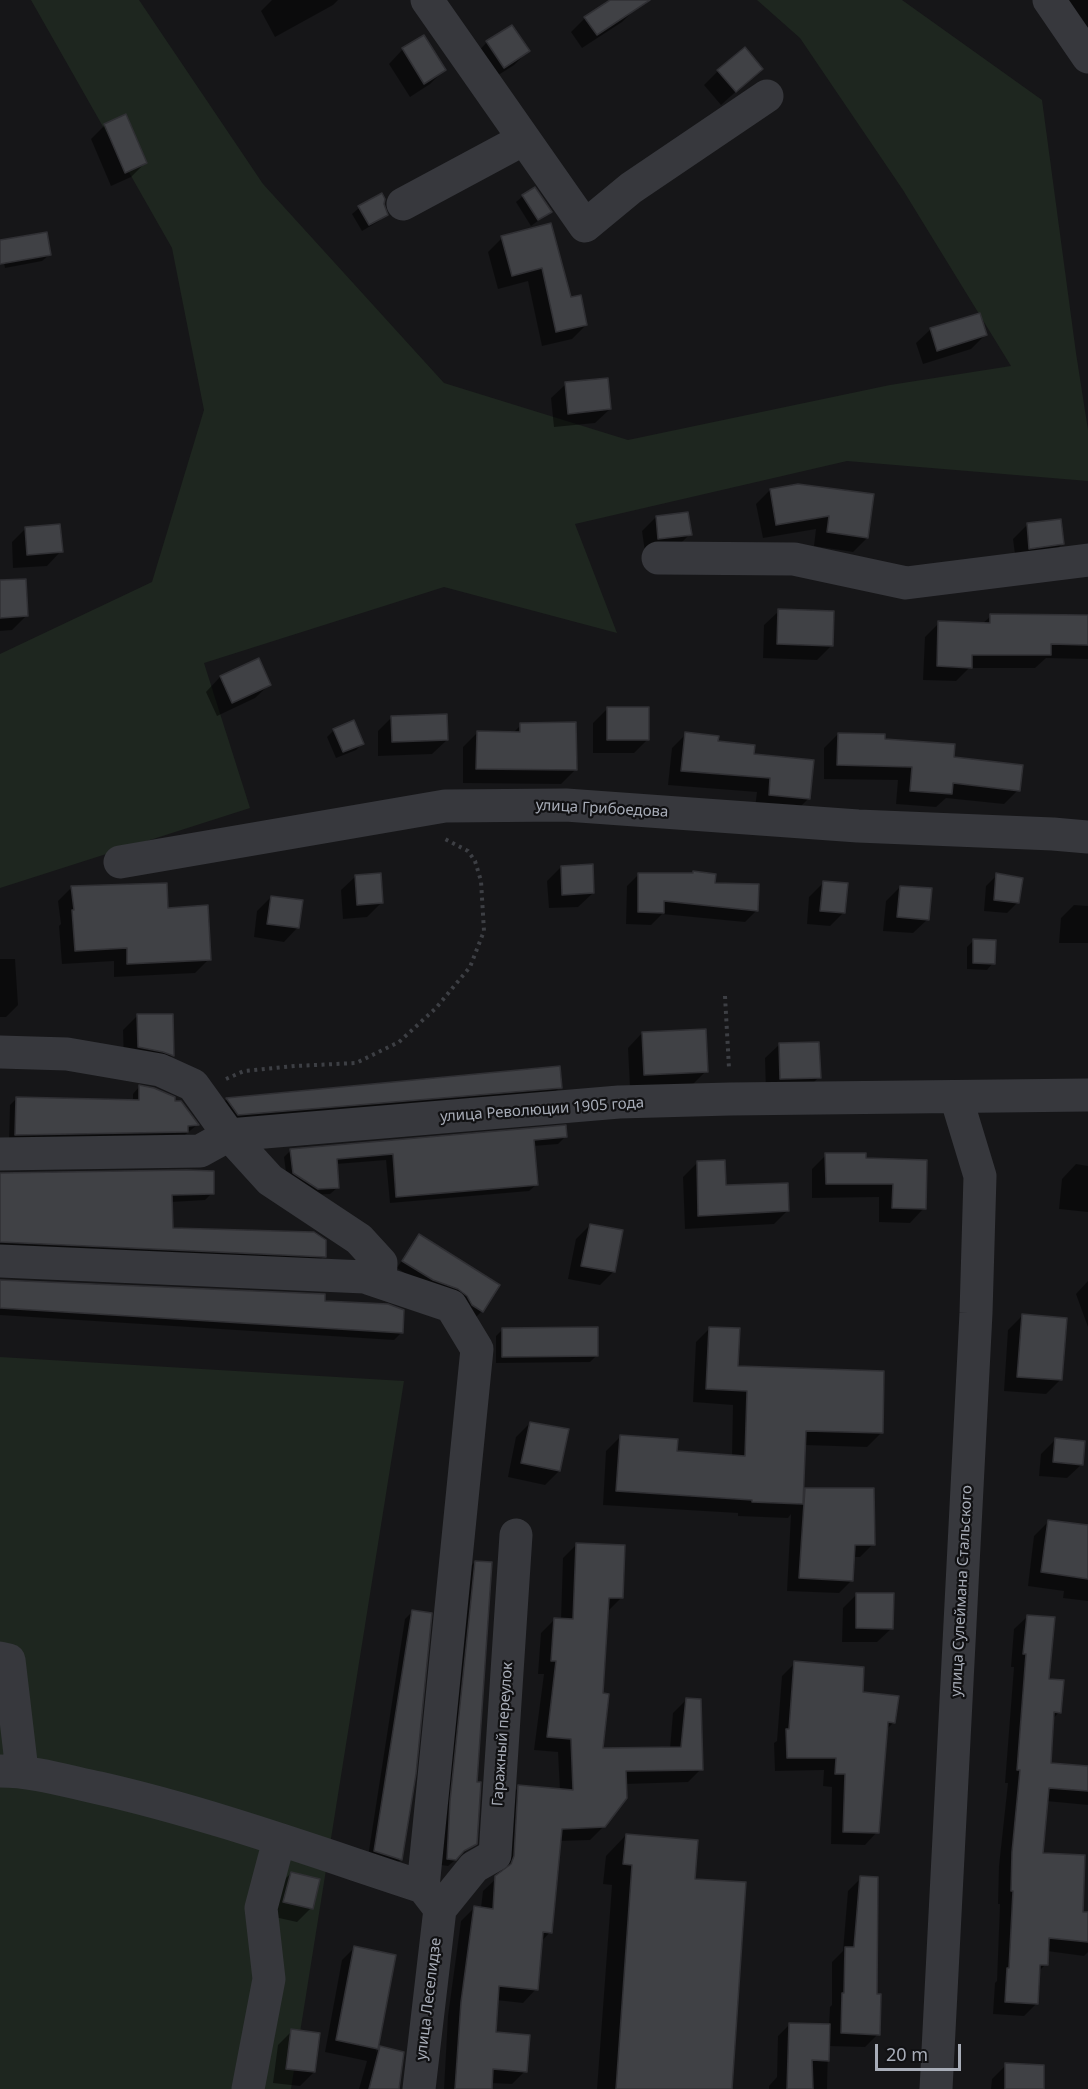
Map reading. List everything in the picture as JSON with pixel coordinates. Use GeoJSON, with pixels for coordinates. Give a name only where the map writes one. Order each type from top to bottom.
{"type":"FeatureCollection","features":[{"type":"Feature","properties":{"kind":"street"},"geometry":{"type":"LineString","coordinates":[[427,0],[585,226],[631,188],[767,96]]}},
{"type":"Feature","properties":{"kind":"street"},"geometry":{"type":"LineString","coordinates":[[1049,0],[1088,57]]}},
{"type":"Feature","properties":{"kind":"street"},"geometry":{"type":"LineString","coordinates":[[403,204],[524,139]]}},
{"type":"Feature","properties":{"kind":"street"},"geometry":{"type":"LineString","coordinates":[[658,558],[794,559],[906,583],[1088,560]]}},
{"type":"Feature","properties":{"kind":"street","name":"улица Грибоедова"},"geometry":{"type":"LineString","coordinates":[[120,862],[445,806],[566,805],[858,826],[1088,837]]}},
{"type":"Feature","properties":{"kind":"street"},"geometry":{"type":"LineString","coordinates":[[0,1052],[67,1054],[160,1070],[194,1085],[229,1135],[270,1180],[359,1239],[381,1263],[380,1282]]}},
{"type":"Feature","properties":{"kind":"street","name":"улица Революции 1905 года"},"geometry":{"type":"LineString","coordinates":[[0,1154],[200,1151],[229,1135],[619,1102],[1088,1095]]}},
{"type":"Feature","properties":{"kind":"street","name":"улица Сулеймана Стальского"},"geometry":{"type":"LineString","coordinates":[[936,2089],[976,1313],[980,1176],[956,1097]]}},
{"type":"Feature","properties":{"kind":"street","name":"улица Леселидзе"},"geometry":{"type":"LineString","coordinates":[[0,1262],[365,1277],[451,1306],[477,1349],[431,1898],[419,2089]]}},
{"type":"Feature","properties":{"kind":"street","name":"Гаражный переулок"},"geometry":{"type":"LineString","coordinates":[[431,1898],[495,1855],[516,1535]]}},
{"type":"Feature","properties":{"kind":"street"},"geometry":{"type":"LineString","coordinates":[[0,1658],[9,1660],[11,1771],[133,1796],[279,1840],[431,1898]]}},
{"type":"Feature","properties":{"kind":"street"},"geometry":{"type":"LineString","coordinates":[[248,2089],[269,1979],[261,1908],[279,1840]]}},
{"type":"Feature","properties":{"kind":"path"},"geometry":{"type":"LineString","coordinates":[[198,1090],[244,1071],[356,1063],[399,1042],[436,1008],[470,967],[484,931],[481,881],[475,861],[468,850],[434,834]]}},
{"type":"Feature","properties":{"kind":"path"},"geometry":{"type":"LineString","coordinates":[[725,996],[730,1099]]}},
{"type":"Feature","properties":{"kind":"shaded area"},"geometry":{"type":"Polygon","coordinates":[[[31,0],[139,0],[263,184],[444,383],[628,440],[890,385],[1011,366],[903,190],[800,38],[757,0],[902,0],[1042,100],[1088,430],[1088,481],[847,461],[575,524],[617,633],[444,587],[204,663],[250,808],[0,888],[0,654],[152,582],[204,410],[172,248],[31,0]]]}},
{"type":"Feature","properties":{"kind":"shaded area"},"geometry":{"type":"Polygon","coordinates":[[[0,1357],[404,1381],[291,2089],[0,2089],[0,1357]]]}},
{"type":"Feature","properties":{"kind":"building"},"geometry":{"type":"Polygon","coordinates":[[[610,0],[650,0],[597,35],[584,17],[610,0]]]}},
{"type":"Feature","properties":{"kind":"building"},"geometry":{"type":"Polygon","coordinates":[[[512,25],[530,51],[504,68],[486,41],[512,25]]]}},
{"type":"Feature","properties":{"kind":"building"},"geometry":{"type":"Polygon","coordinates":[[[424,35],[446,70],[424,84],[402,48],[424,35]]]}},
{"type":"Feature","properties":{"kind":"building"},"geometry":{"type":"Polygon","coordinates":[[[745,47],[763,69],[736,92],[717,70],[745,47]]]}},
{"type":"Feature","properties":{"kind":"building"},"geometry":{"type":"Polygon","coordinates":[[[126,114],[147,163],[125,173],[104,124],[126,114]]]}},
{"type":"Feature","properties":{"kind":"building"},"geometry":{"type":"Polygon","coordinates":[[[535,187],[552,212],[538,220],[522,195],[535,187]]]}},
{"type":"Feature","properties":{"kind":"building"},"geometry":{"type":"Polygon","coordinates":[[[382,193],[388,215],[369,225],[358,206],[382,193]]]}},
{"type":"Feature","properties":{"kind":"building"},"geometry":{"type":"Polygon","coordinates":[[[551,223],[571,297],[581,295],[587,325],[556,332],[542,268],[512,276],[501,236],[551,223]]]}},
{"type":"Feature","properties":{"kind":"building"},"geometry":{"type":"Polygon","coordinates":[[[47,232],[51,255],[0,264],[0,240],[47,232]]]}},
{"type":"Feature","properties":{"kind":"building"},"geometry":{"type":"Polygon","coordinates":[[[980,313],[987,335],[937,351],[930,328],[980,313]]]}},
{"type":"Feature","properties":{"kind":"building"},"geometry":{"type":"Polygon","coordinates":[[[608,378],[611,409],[568,414],[565,382],[608,378]]]}},
{"type":"Feature","properties":{"kind":"building"},"geometry":{"type":"Polygon","coordinates":[[[798,484],[874,494],[868,538],[827,532],[829,516],[776,525],[770,489],[798,484]]]}},
{"type":"Feature","properties":{"kind":"building"},"geometry":{"type":"Polygon","coordinates":[[[688,512],[692,535],[658,539],[656,516],[688,512]]]}},
{"type":"Feature","properties":{"kind":"building"},"geometry":{"type":"Polygon","coordinates":[[[1061,519],[1064,544],[1029,549],[1027,523],[1061,519]]]}},
{"type":"Feature","properties":{"kind":"building"},"geometry":{"type":"Polygon","coordinates":[[[60,524],[63,552],[27,555],[25,527],[60,524]]]}},
{"type":"Feature","properties":{"kind":"building"},"geometry":{"type":"Polygon","coordinates":[[[26,579],[28,616],[0,618],[0,580],[26,579]]]}},
{"type":"Feature","properties":{"kind":"building"},"geometry":{"type":"Polygon","coordinates":[[[778,609],[834,611],[833,646],[777,644],[778,609]]]}},
{"type":"Feature","properties":{"kind":"building"},"geometry":{"type":"Polygon","coordinates":[[[990,614],[1088,615],[1088,645],[1051,644],[1051,655],[972,655],[972,668],[937,666],[938,621],[990,623],[990,614]]]}},
{"type":"Feature","properties":{"kind":"building"},"geometry":{"type":"Polygon","coordinates":[[[259,658],[271,685],[232,703],[220,676],[259,658]]]}},
{"type":"Feature","properties":{"kind":"building"},"geometry":{"type":"Polygon","coordinates":[[[607,707],[649,707],[649,740],[607,740],[607,707]]]}},
{"type":"Feature","properties":{"kind":"building"},"geometry":{"type":"Polygon","coordinates":[[[447,714],[448,740],[392,742],[391,716],[447,714]]]}},
{"type":"Feature","properties":{"kind":"building"},"geometry":{"type":"Polygon","coordinates":[[[354,720],[364,744],[343,752],[333,729],[354,720]]]}},
{"type":"Feature","properties":{"kind":"building"},"geometry":{"type":"Polygon","coordinates":[[[576,722],[577,770],[476,769],[477,731],[520,732],[520,723],[576,722]]]}},
{"type":"Feature","properties":{"kind":"building"},"geometry":{"type":"Polygon","coordinates":[[[685,732],[719,736],[718,741],[755,745],[754,754],[814,760],[810,799],[769,795],[770,778],[681,771],[685,732]]]}},
{"type":"Feature","properties":{"kind":"building"},"geometry":{"type":"Polygon","coordinates":[[[838,733],[885,734],[885,739],[955,744],[954,757],[1023,765],[1020,791],[953,783],[952,794],[910,791],[912,767],[837,765],[838,733]]]}},
{"type":"Feature","properties":{"kind":"building"},"geometry":{"type":"Polygon","coordinates":[[[593,864],[594,893],[562,895],[561,866],[593,864]]]}},
{"type":"Feature","properties":{"kind":"building"},"geometry":{"type":"Polygon","coordinates":[[[693,871],[716,874],[715,883],[759,884],[758,911],[664,901],[664,913],[638,912],[638,873],[693,873],[693,871]]]}},
{"type":"Feature","properties":{"kind":"building"},"geometry":{"type":"Polygon","coordinates":[[[381,873],[383,903],[357,905],[355,875],[381,873]]]}},
{"type":"Feature","properties":{"kind":"building"},"geometry":{"type":"Polygon","coordinates":[[[996,873],[1023,878],[1019,903],[994,900],[996,873]]]}},
{"type":"Feature","properties":{"kind":"building"},"geometry":{"type":"Polygon","coordinates":[[[823,881],[848,883],[845,913],[820,911],[823,881]]]}},
{"type":"Feature","properties":{"kind":"building"},"geometry":{"type":"Polygon","coordinates":[[[167,883],[168,908],[208,905],[211,960],[127,964],[127,948],[75,951],[71,886],[167,883]]]}},
{"type":"Feature","properties":{"kind":"building"},"geometry":{"type":"Polygon","coordinates":[[[900,886],[932,888],[929,920],[897,917],[900,886]]]}},
{"type":"Feature","properties":{"kind":"building"},"geometry":{"type":"Polygon","coordinates":[[[271,896],[303,900],[299,928],[267,924],[271,896]]]}},
{"type":"Feature","properties":{"kind":"building"},"geometry":{"type":"Polygon","coordinates":[[[973,939],[996,940],[995,964],[973,963],[973,939]]]}},
{"type":"Feature","properties":{"kind":"building"},"geometry":{"type":"Polygon","coordinates":[[[137,1014],[173,1014],[174,1056],[138,1047],[137,1014]]]}},
{"type":"Feature","properties":{"kind":"building"},"geometry":{"type":"Polygon","coordinates":[[[706,1029],[708,1072],[644,1075],[642,1032],[706,1029]]]}},
{"type":"Feature","properties":{"kind":"building"},"geometry":{"type":"Polygon","coordinates":[[[819,1042],[821,1078],[780,1079],[779,1043],[819,1042]]]}},
{"type":"Feature","properties":{"kind":"building"},"geometry":{"type":"Polygon","coordinates":[[[560,1066],[562,1088],[238,1115],[226,1098],[560,1066]]]}},
{"type":"Feature","properties":{"kind":"building"},"geometry":{"type":"Polygon","coordinates":[[[139,1085],[154,1088],[175,1097],[175,1101],[181,1101],[199,1125],[188,1126],[188,1132],[15,1135],[16,1097],[139,1100],[139,1085]]]}},
{"type":"Feature","properties":{"kind":"building"},"geometry":{"type":"Polygon","coordinates":[[[566,1125],[567,1137],[534,1140],[538,1185],[396,1197],[393,1154],[337,1159],[339,1188],[318,1189],[293,1173],[290,1149],[566,1125]]]}},
{"type":"Feature","properties":{"kind":"building"},"geometry":{"type":"Polygon","coordinates":[[[825,1153],[866,1153],[866,1158],[927,1160],[926,1209],[892,1208],[893,1184],[826,1184],[825,1153]]]}},
{"type":"Feature","properties":{"kind":"building"},"geometry":{"type":"Polygon","coordinates":[[[725,1160],[726,1185],[788,1183],[789,1211],[698,1216],[697,1161],[725,1160]]]}},
{"type":"Feature","properties":{"kind":"building"},"geometry":{"type":"Polygon","coordinates":[[[214,1171],[214,1194],[172,1195],[173,1228],[314,1232],[326,1240],[326,1257],[0,1242],[0,1173],[214,1171]]]}},
{"type":"Feature","properties":{"kind":"building"},"geometry":{"type":"Polygon","coordinates":[[[590,1224],[623,1230],[615,1272],[581,1266],[590,1224]]]}},
{"type":"Feature","properties":{"kind":"building"},"geometry":{"type":"Polygon","coordinates":[[[419,1234],[500,1285],[483,1312],[472,1305],[467,1296],[458,1289],[433,1280],[402,1261],[419,1234]]]}},
{"type":"Feature","properties":{"kind":"building"},"geometry":{"type":"Polygon","coordinates":[[[0,1280],[325,1294],[325,1301],[388,1304],[404,1310],[403,1333],[0,1308],[0,1280]]]}},
{"type":"Feature","properties":{"kind":"building"},"geometry":{"type":"Polygon","coordinates":[[[1022,1314],[1067,1318],[1062,1380],[1017,1377],[1022,1314]]]}},
{"type":"Feature","properties":{"kind":"building"},"geometry":{"type":"Polygon","coordinates":[[[598,1327],[598,1356],[502,1357],[502,1328],[598,1327]]]}},
{"type":"Feature","properties":{"kind":"building"},"geometry":{"type":"Polygon","coordinates":[[[709,1327],[740,1328],[738,1366],[884,1371],[883,1433],[806,1431],[803,1504],[616,1491],[620,1435],[678,1439],[677,1451],[745,1456],[747,1391],[706,1389],[709,1327]]]}},
{"type":"Feature","properties":{"kind":"building"},"geometry":{"type":"Polygon","coordinates":[[[530,1422],[569,1429],[560,1471],[521,1463],[530,1422]]]}},
{"type":"Feature","properties":{"kind":"building"},"geometry":{"type":"Polygon","coordinates":[[[1055,1438],[1085,1441],[1083,1465],[1053,1462],[1055,1438]]]}},
{"type":"Feature","properties":{"kind":"building"},"geometry":{"type":"Polygon","coordinates":[[[805,1488],[874,1488],[875,1545],[855,1545],[853,1581],[799,1578],[805,1488]]]}},
{"type":"Feature","properties":{"kind":"building"},"geometry":{"type":"Polygon","coordinates":[[[1048,1520],[1088,1525],[1088,1579],[1041,1572],[1048,1520]]]}},
{"type":"Feature","properties":{"kind":"building"},"geometry":{"type":"Polygon","coordinates":[[[576,1543],[625,1545],[623,1598],[609,1598],[603,1693],[609,1694],[603,1748],[681,1747],[686,1698],[701,1699],[703,1770],[626,1771],[627,1798],[605,1827],[562,1829],[552,1933],[543,1932],[538,1990],[499,1986],[496,2032],[530,2035],[527,2072],[493,2069],[492,2089],[455,2089],[461,2002],[474,1906],[493,1909],[495,1876],[511,1864],[514,1856],[518,1785],[573,1790],[571,1739],[547,1737],[556,1661],[551,1661],[554,1618],[573,1619],[576,1543]]]}},
{"type":"Feature","properties":{"kind":"building"},"geometry":{"type":"Polygon","coordinates":[[[475,1561],[492,1562],[477,1782],[481,1782],[477,1844],[464,1851],[456,1860],[447,1859],[450,1801],[475,1561]]]}},
{"type":"Feature","properties":{"kind":"building"},"geometry":{"type":"Polygon","coordinates":[[[856,1593],[894,1593],[893,1629],[856,1628],[856,1593]]]}},
{"type":"Feature","properties":{"kind":"building"},"geometry":{"type":"Polygon","coordinates":[[[412,1610],[432,1613],[416,1774],[402,1860],[374,1851],[412,1610]]]}},
{"type":"Feature","properties":{"kind":"building"},"geometry":{"type":"Polygon","coordinates":[[[1027,1615],[1055,1617],[1049,1679],[1064,1680],[1061,1713],[1054,1712],[1051,1763],[1088,1766],[1088,1791],[1049,1788],[1043,1853],[1085,1855],[1083,1912],[1088,1912],[1088,1942],[1049,1938],[1048,1965],[1040,1965],[1038,2004],[1005,2002],[1007,1968],[1009,1968],[1013,1891],[1011,1891],[1012,1852],[1020,1770],[1017,1770],[1027,1615]]]}},
{"type":"Feature","properties":{"kind":"building"},"geometry":{"type":"Polygon","coordinates":[[[794,1661],[864,1667],[863,1692],[899,1696],[895,1723],[888,1722],[879,1833],[843,1832],[845,1774],[835,1774],[836,1758],[787,1758],[786,1729],[789,1729],[794,1661]]]}},
{"type":"Feature","properties":{"kind":"building"},"geometry":{"type":"Polygon","coordinates":[[[626,1834],[698,1840],[695,1879],[746,1882],[732,2089],[616,2089],[632,1865],[623,1864],[626,1834]]]}},
{"type":"Feature","properties":{"kind":"building"},"geometry":{"type":"Polygon","coordinates":[[[291,1872],[320,1879],[313,1909],[283,1902],[291,1872]]]}},
{"type":"Feature","properties":{"kind":"building"},"geometry":{"type":"Polygon","coordinates":[[[860,1876],[878,1877],[877,1994],[881,1994],[880,2035],[841,2033],[845,1947],[854,1947],[860,1876]]]}},
{"type":"Feature","properties":{"kind":"building"},"geometry":{"type":"Polygon","coordinates":[[[354,1946],[396,1955],[378,2049],[336,2040],[354,1946]]]}},
{"type":"Feature","properties":{"kind":"building"},"geometry":{"type":"Polygon","coordinates":[[[789,2023],[830,2024],[829,2061],[812,2060],[813,2089],[787,2089],[789,2023]]]}},
{"type":"Feature","properties":{"kind":"building"},"geometry":{"type":"Polygon","coordinates":[[[291,2029],[320,2033],[315,2072],[286,2069],[291,2029]]]}},
{"type":"Feature","properties":{"kind":"building"},"geometry":{"type":"Polygon","coordinates":[[[380,2046],[404,2052],[399,2089],[369,2089],[380,2046]]]}},
{"type":"Feature","properties":{"kind":"building"},"geometry":{"type":"Polygon","coordinates":[[[1005,2063],[1044,2065],[1044,2089],[1005,2089],[1005,2063]]]}}]}
